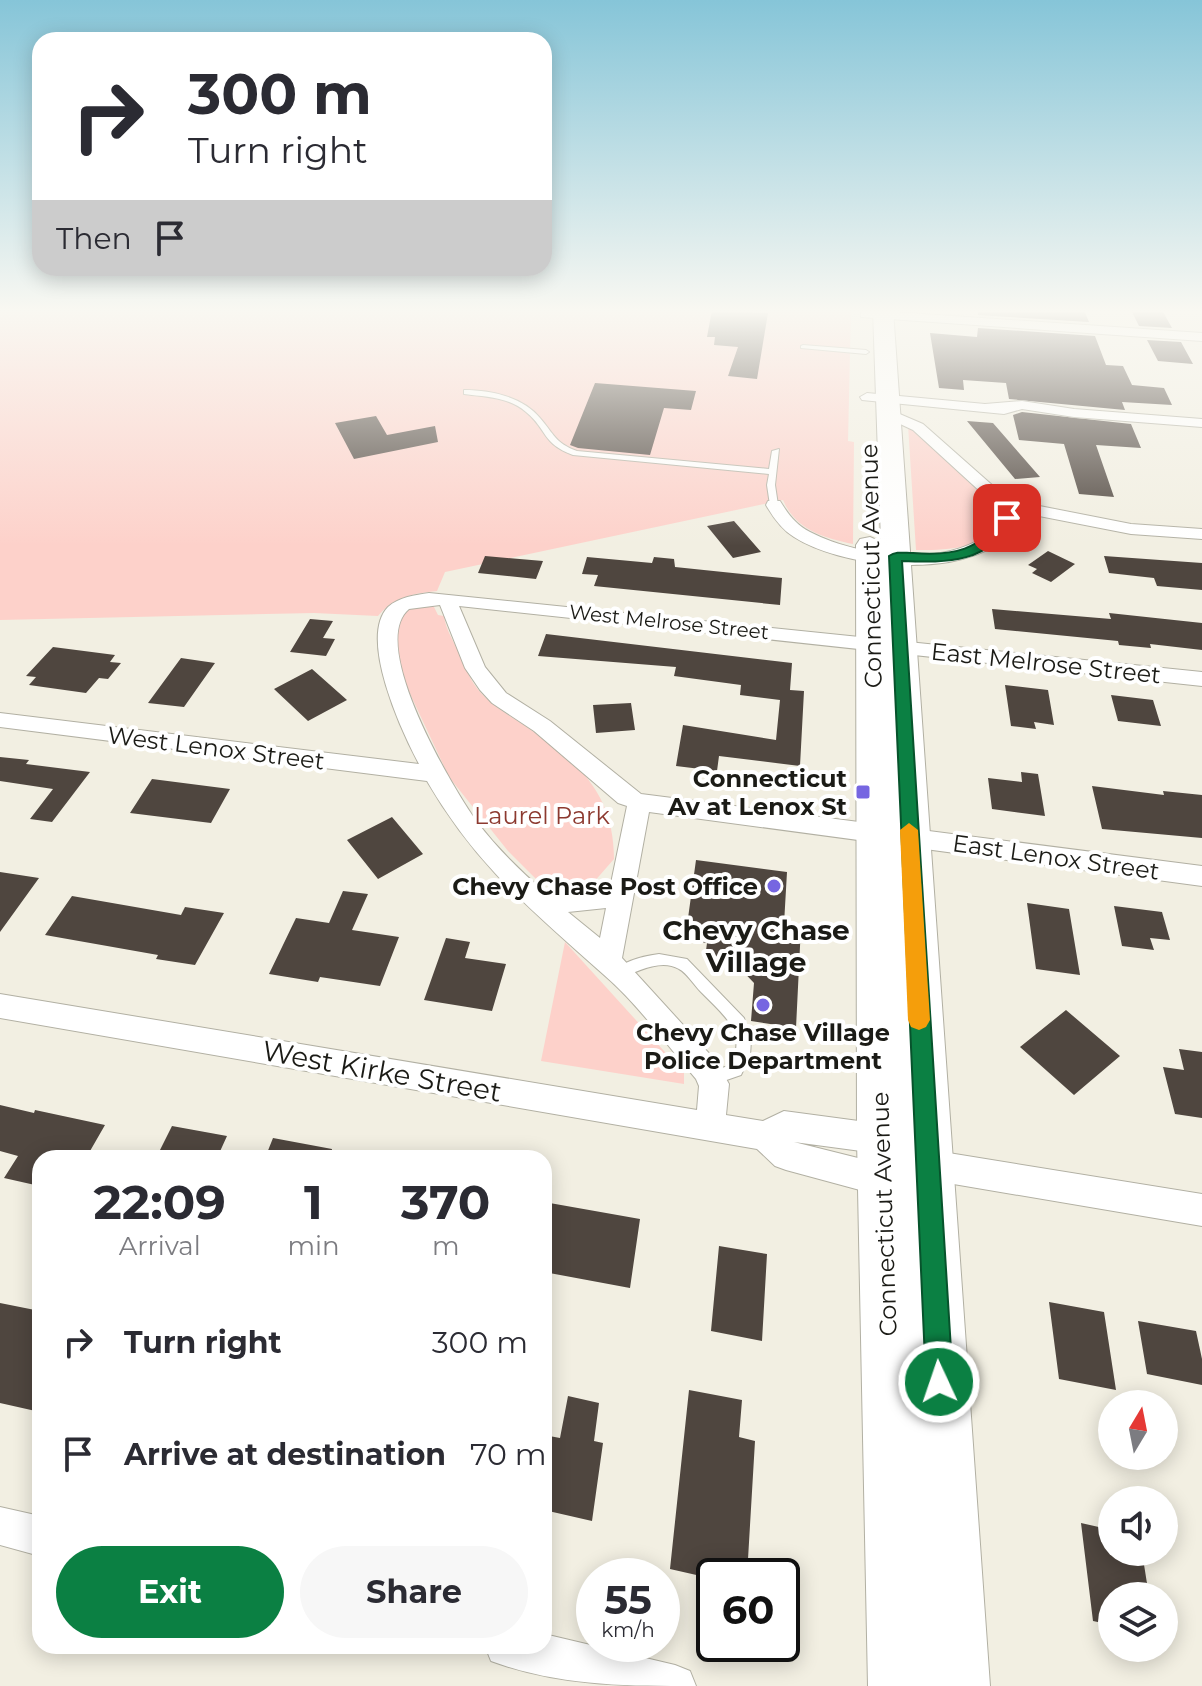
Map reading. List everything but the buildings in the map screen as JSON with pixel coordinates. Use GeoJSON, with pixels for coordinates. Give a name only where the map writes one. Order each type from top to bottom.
{"type":"FeatureCollection","features":[{"type":"Feature","properties":{"kind":"main road","name":"Connecticut Avenue"},"geometry":{"type":"LineString","coordinates":[[877,389],[881,403]]}},
{"type":"Feature","properties":{"kind":"main road","name":"Connecticut Avenue"},"geometry":{"type":"LineString","coordinates":[[880,389],[892,835],[902,1686]]}},
{"type":"Feature","properties":{"kind":"main road","name":"Connecticut Avenue"},"geometry":{"type":"LineString","coordinates":[[897,1161],[956,1686]]}},
{"type":"Feature","properties":{"kind":"street"},"geometry":{"type":"LineString","coordinates":[[881,403],[990,407],[1042,416],[1074,413],[1202,423]]}},
{"type":"Feature","properties":{"kind":"street"},"geometry":{"type":"LineString","coordinates":[[774,505],[785,522],[803,535],[831,546],[884,555],[938,559],[979,549],[1005,525],[1007,512],[1004,504],[918,427],[881,403]]}},
{"type":"Feature","properties":{"kind":"street"},"geometry":{"type":"LineString","coordinates":[[1004,504],[1131,529],[1202,534]]}},
{"type":"Feature","properties":{"kind":"street"},"geometry":{"type":"LineString","coordinates":[[447,599],[475,668],[487,685],[499,698],[568,748],[616,791],[639,802],[892,835]]}},
{"type":"Feature","properties":{"kind":"street","name":"West Melrose Street"},"geometry":{"type":"LineString","coordinates":[[712,1078],[614,968],[509,876],[432,774],[398,690],[384,640],[386,622],[396,610],[413,600],[447,599],[887,646]]}},
{"type":"Feature","properties":{"kind":"street","name":"East Melrose Street"},"geometry":{"type":"LineString","coordinates":[[887,646],[1202,679]]}},
{"type":"Feature","properties":{"kind":"street","name":"West Lenox Street"},"geometry":{"type":"LineString","coordinates":[[0,720],[432,774]]}},
{"type":"Feature","properties":{"kind":"street"},"geometry":{"type":"LineString","coordinates":[[614,968],[618,897],[639,802]]}},
{"type":"Feature","properties":{"kind":"street","name":"East Lenox Street"},"geometry":{"type":"LineString","coordinates":[[892,835],[1202,876]]}},
{"type":"Feature","properties":{"kind":"street"},"geometry":{"type":"LineString","coordinates":[[541,904],[618,897]]}},
{"type":"Feature","properties":{"kind":"street","name":"West Kirke Street"},"geometry":{"type":"LineString","coordinates":[[0,1006],[764,1136],[786,1155],[897,1161],[1202,1210]]}},
{"type":"Feature","properties":{"kind":"street"},"geometry":{"type":"LineString","coordinates":[[710,1126],[714,1093],[712,1078]]}},
{"type":"Feature","properties":{"kind":"street"},"geometry":{"type":"LineString","coordinates":[[0,1526],[32,1534]]}},
{"type":"Feature","properties":{"kind":"street"},"geometry":{"type":"LineString","coordinates":[[540,1654],[675,1686]]}},
{"type":"Feature","properties":{"kind":"lane"},"geometry":{"type":"LineString","coordinates":[[467,392],[513,399],[533,414],[556,447],[576,453],[773,472]]}},
{"type":"Feature","properties":{"kind":"lane"},"geometry":{"type":"LineString","coordinates":[[774,505],[776,451]]}},
{"type":"Feature","properties":{"kind":"lane"},"geometry":{"type":"LineString","coordinates":[[614,968],[659,960],[682,963],[739,1022],[744,1040],[743,1056],[736,1070],[712,1078]]}},
{"type":"Feature","properties":{"kind":"green space"},"geometry":{"type":"Polygon","coordinates":[[[0,389],[849,389],[848,441],[854,442],[853,544],[811,531],[795,518],[783,500],[445,572],[437,591],[404,597],[378,616],[314,613],[0,620],[0,389]]]}},
{"type":"Feature","properties":{"kind":"green space"},"geometry":{"type":"Polygon","coordinates":[[[908,425],[992,504],[997,517],[992,528],[975,542],[952,549],[916,550],[908,425]]]}},
{"type":"Feature","properties":{"kind":"green space","name":"Laurel Park"},"geometry":{"type":"Polygon","coordinates":[[[433,605],[438,615],[444,616],[467,671],[481,693],[565,756],[592,784],[608,817],[614,859],[593,883],[560,889],[540,883],[508,851],[449,777],[405,683],[390,637],[401,610],[433,605]]]}},
{"type":"Feature","properties":{"kind":"green space"},"geometry":{"type":"Polygon","coordinates":[[[565,942],[684,1073],[684,1084],[541,1061],[565,942]]]}},
{"type":"Feature","properties":{"kind":"slow traffic"},"geometry":{"type":"LineString","coordinates":[[909,830],[919,1020]]}},
{"type":"Feature","properties":{"kind":"place","name":"Connecticut Av at Lenox St"},"geometry":{"type":"Point","coordinates":[863,792]}},
{"type":"Feature","properties":{"kind":"place","name":"Chevy Chase Post Office"},"geometry":{"type":"Point","coordinates":[774,886]}},
{"type":"Feature","properties":{"kind":"place","name":"Chevy Chase Village Police Department"},"geometry":{"type":"Point","coordinates":[763,1005]}},
{"type":"Feature","properties":{"kind":"district","name":"Chevy Chase Village"},"geometry":{"type":"Point","coordinates":[756,946]}},
{"type":"Feature","properties":{"kind":"route"},"geometry":{"type":"LineString","coordinates":[[939,1382],[895,556],[938,559],[968,553],[999,534],[1007,518]]}}]}
